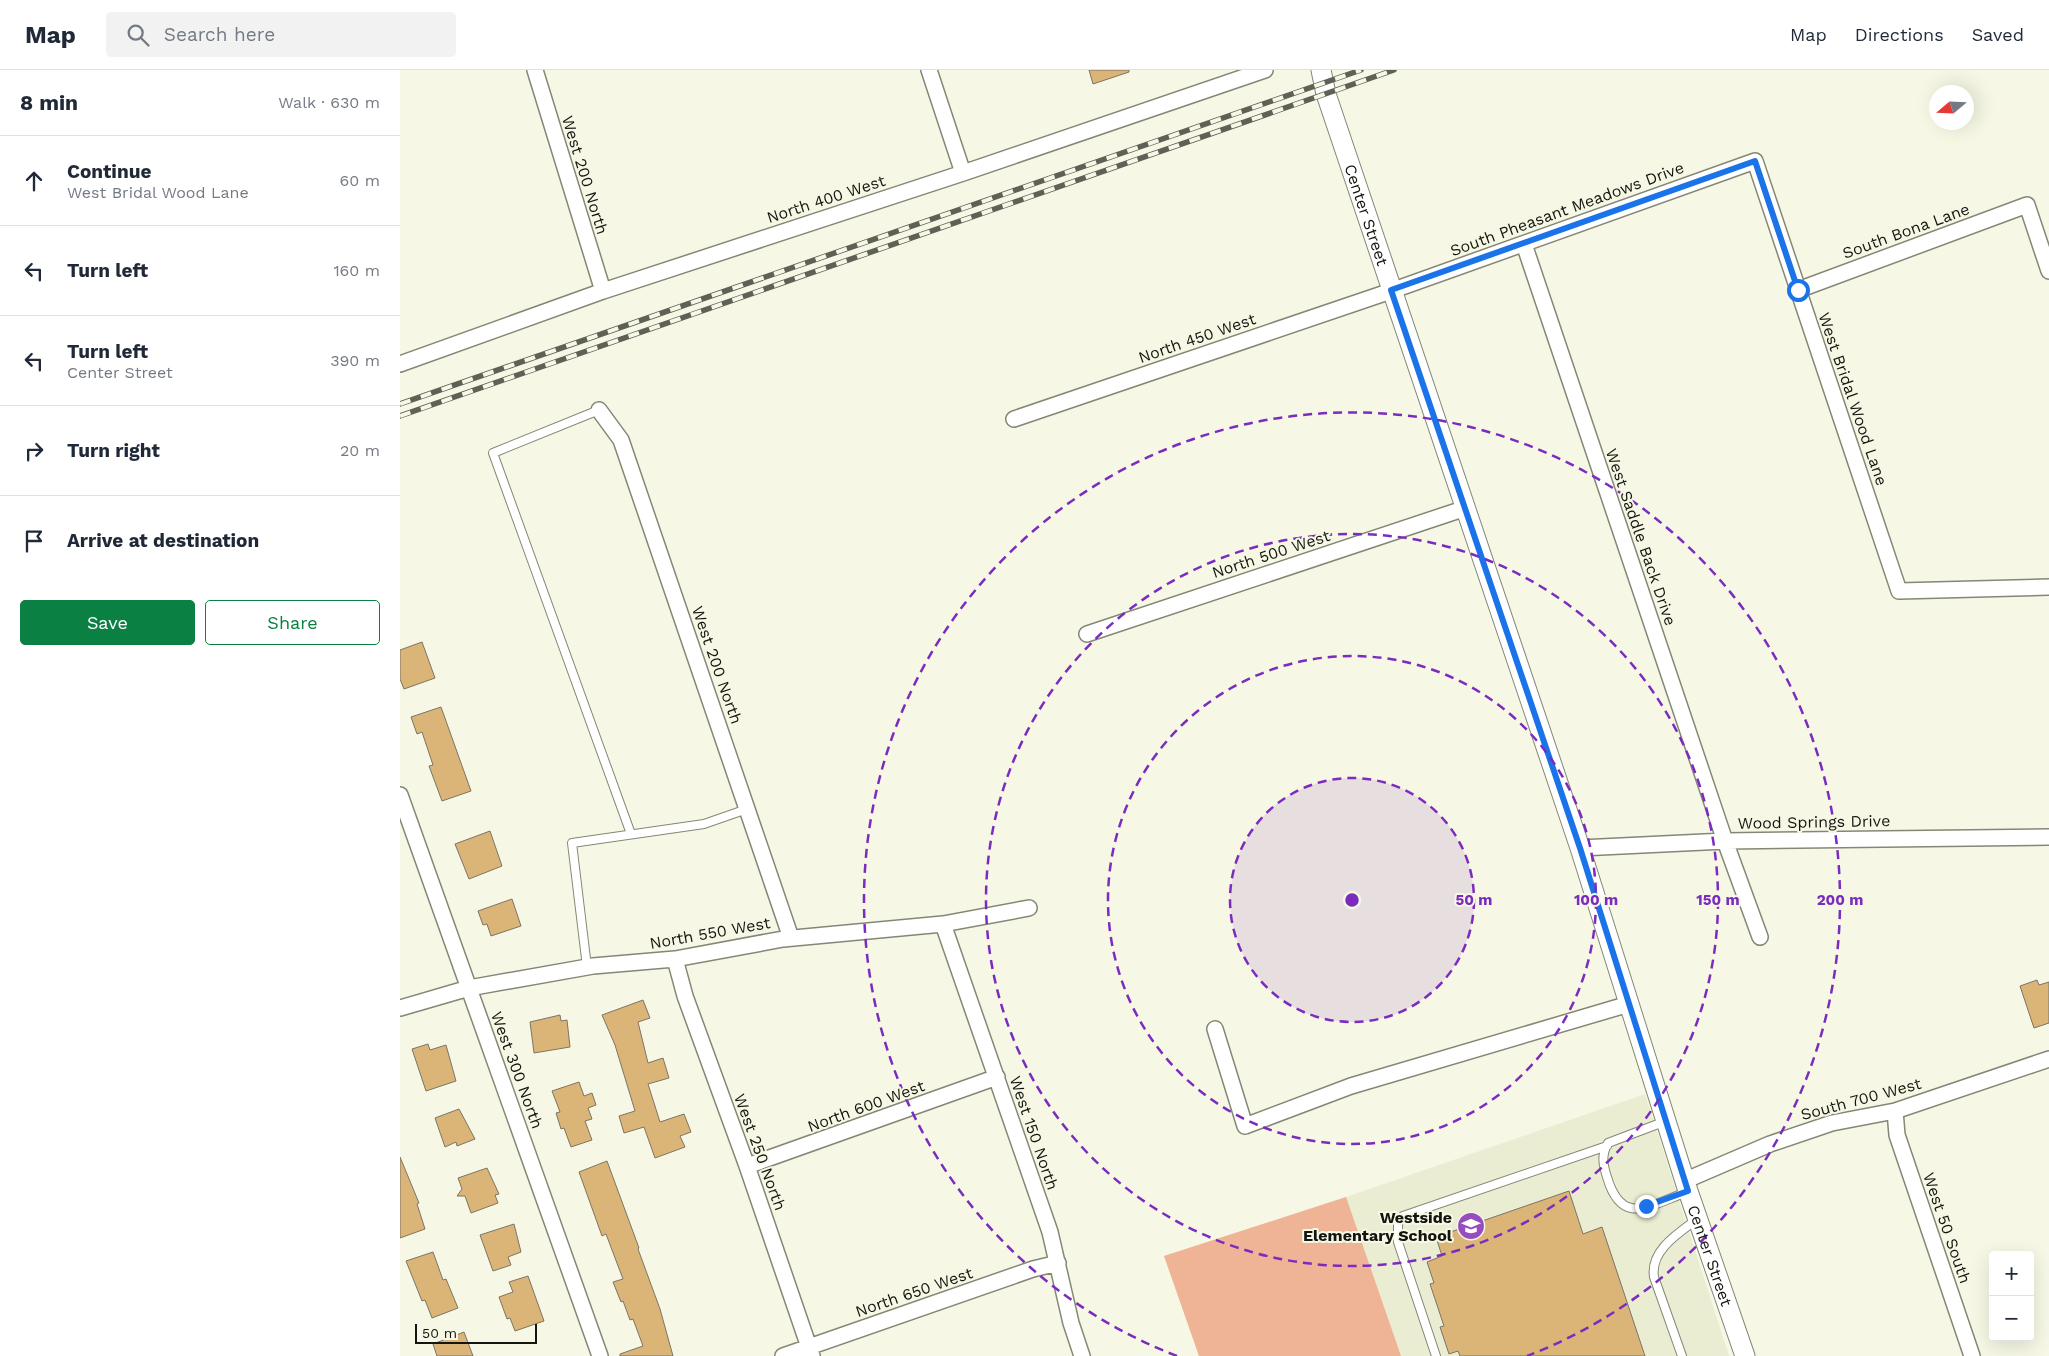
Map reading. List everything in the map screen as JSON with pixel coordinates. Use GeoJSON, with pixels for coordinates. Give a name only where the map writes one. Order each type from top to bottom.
{"type":"FeatureCollection","features":[{"type":"Feature","properties":{"kind":"street","name":"West 200 North"},"geometry":{"type":"LineString","coordinates":[[535,70],[603,291]]}},
{"type":"Feature","properties":{"kind":"street"},"geometry":{"type":"LineString","coordinates":[[929,70],[964,173]]}},
{"type":"Feature","properties":{"kind":"street","name":"North 400 West"},"geometry":{"type":"LineString","coordinates":[[400,364],[603,291],[964,173],[1264,70]]}},
{"type":"Feature","properties":{"kind":"street","name":"Center Street"},"geometry":{"type":"LineString","coordinates":[[1321,70],[1326,94],[1391,290],[1580,848],[1686,1186],[1745,1356]]}},
{"type":"Feature","properties":{"kind":"street","name":"South Pheasant Meadows Drive"},"geometry":{"type":"LineString","coordinates":[[1391,290],[1755,161]]}},
{"type":"Feature","properties":{"kind":"street","name":"West Bridal Wood Lane"},"geometry":{"type":"LineString","coordinates":[[1755,161],[1899,591],[2049,587]]}},
{"type":"Feature","properties":{"kind":"street","name":"South Bona Lane"},"geometry":{"type":"LineString","coordinates":[[1798,290],[2027,205],[2049,271]]}},
{"type":"Feature","properties":{"kind":"street","name":"West Saddle Back Drive"},"geometry":{"type":"LineString","coordinates":[[1524,244],[1725,841],[1760,937]]}},
{"type":"Feature","properties":{"kind":"street","name":"North 450 West"},"geometry":{"type":"LineString","coordinates":[[1014,419],[1391,290]]}},
{"type":"Feature","properties":{"kind":"street","name":"West 200 North"},"geometry":{"type":"LineString","coordinates":[[599,410],[621,440],[791,938]]}},
{"type":"Feature","properties":{"kind":"street","name":"North 500 West"},"geometry":{"type":"LineString","coordinates":[[1087,634],[1466,508]]}},
{"type":"Feature","properties":{"kind":"street","name":"West 300 North"},"geometry":{"type":"LineString","coordinates":[[400,795],[600,1356]]}},
{"type":"Feature","properties":{"kind":"street","name":"Wood Springs Drive"},"geometry":{"type":"LineString","coordinates":[[1580,848],[1725,841],[2049,836]]}},
{"type":"Feature","properties":{"kind":"street","name":"North 550 West"},"geometry":{"type":"LineString","coordinates":[[400,1008],[469,988],[587,967],[675,959],[791,938],[943,924],[1029,908]]}},
{"type":"Feature","properties":{"kind":"street","name":"West 150 North"},"geometry":{"type":"LineString","coordinates":[[943,924],[1050,1232],[1071,1323],[1082,1356]]}},
{"type":"Feature","properties":{"kind":"street","name":"West 250 North"},"geometry":{"type":"LineString","coordinates":[[675,959],[685,996],[747,1166],[811,1351]]}},
{"type":"Feature","properties":{"kind":"street"},"geometry":{"type":"LineString","coordinates":[[1215,1029],[1245,1126],[1350,1086],[1629,1004]]}},
{"type":"Feature","properties":{"kind":"street","name":"South 700 West"},"geometry":{"type":"LineString","coordinates":[[1686,1186],[1770,1144],[1832,1123],[1895,1111],[2049,1059]]}},
{"type":"Feature","properties":{"kind":"street","name":"North 600 West"},"geometry":{"type":"LineString","coordinates":[[747,1166],[997,1077]]}},
{"type":"Feature","properties":{"kind":"street","name":"West 50 South"},"geometry":{"type":"LineString","coordinates":[[1895,1111],[1897,1135],[1972,1356]]}},
{"type":"Feature","properties":{"kind":"street","name":"North 650 West"},"geometry":{"type":"LineString","coordinates":[[783,1356],[811,1351],[1033,1269],[1058,1263]]}},
{"type":"Feature","properties":{"kind":"lane"},"geometry":{"type":"LineString","coordinates":[[599,410],[493,453],[631,834]]}},
{"type":"Feature","properties":{"kind":"lane"},"geometry":{"type":"LineString","coordinates":[[587,967],[572,843],[704,824],[747,809]]}},
{"type":"Feature","properties":{"kind":"lane"},"geometry":{"type":"LineString","coordinates":[[1436,1356],[1398,1242],[1398,1223],[1403,1216],[1607,1146],[1666,1121]]}},
{"type":"Feature","properties":{"kind":"lane"},"geometry":{"type":"LineString","coordinates":[[1607,1146],[1603,1158],[1604,1168],[1614,1196],[1622,1206],[1638,1208],[1686,1186]]}},
{"type":"Feature","properties":{"kind":"lane"},"geometry":{"type":"LineString","coordinates":[[1682,1356],[1654,1277],[1654,1263],[1655,1257],[1677,1234],[1698,1219]]}},
{"type":"Feature","properties":{"kind":"shaded area","name":"Westside Elementary School"},"geometry":{"type":"Polygon","coordinates":[[[1645,1094],[1729,1356],[1199,1356],[1164,1256],[1346,1197],[1645,1094]]]}},
{"type":"Feature","properties":{"kind":"shaded area"},"geometry":{"type":"Polygon","coordinates":[[[1346,1197],[1401,1356],[1199,1356],[1164,1256],[1346,1197]]]}},
{"type":"Feature","properties":{"kind":"building"},"geometry":{"type":"Polygon","coordinates":[[[1089,70],[1129,70],[1129,72],[1093,84],[1089,70]]]}},
{"type":"Feature","properties":{"kind":"building"},"geometry":{"type":"Polygon","coordinates":[[[422,642],[435,678],[404,689],[400,679],[400,650],[422,642]]]}},
{"type":"Feature","properties":{"kind":"building"},"geometry":{"type":"Polygon","coordinates":[[[441,707],[471,791],[442,801],[429,766],[433,765],[422,732],[417,734],[411,717],[441,707]]]}},
{"type":"Feature","properties":{"kind":"building"},"geometry":{"type":"Polygon","coordinates":[[[490,831],[502,866],[469,879],[455,844],[490,831]]]}},
{"type":"Feature","properties":{"kind":"building"},"geometry":{"type":"Polygon","coordinates":[[[512,899],[521,926],[491,936],[487,924],[483,925],[478,911],[512,899]]]}},
{"type":"Feature","properties":{"kind":"building"},"geometry":{"type":"Polygon","coordinates":[[[2037,980],[2039,985],[2049,982],[2049,1023],[2034,1028],[2020,986],[2037,980]]]}},
{"type":"Feature","properties":{"kind":"building"},"geometry":{"type":"Polygon","coordinates":[[[643,1000],[650,1018],[638,1022],[648,1063],[663,1058],[669,1078],[648,1084],[660,1122],[684,1114],[691,1132],[680,1136],[685,1147],[655,1158],[644,1127],[624,1133],[619,1116],[635,1111],[615,1045],[602,1015],[643,1000]]]}},
{"type":"Feature","properties":{"kind":"building"},"geometry":{"type":"Polygon","coordinates":[[[560,1015],[561,1021],[567,1020],[570,1047],[534,1053],[530,1022],[560,1015]]]}},
{"type":"Feature","properties":{"kind":"building"},"geometry":{"type":"Polygon","coordinates":[[[428,1044],[430,1050],[446,1045],[456,1081],[426,1091],[412,1049],[428,1044]]]}},
{"type":"Feature","properties":{"kind":"building"},"geometry":{"type":"Polygon","coordinates":[[[579,1082],[584,1096],[592,1093],[596,1105],[588,1108],[592,1119],[585,1121],[592,1140],[571,1147],[564,1128],[561,1129],[556,1113],[560,1112],[552,1091],[579,1082]]]}},
{"type":"Feature","properties":{"kind":"building"},"geometry":{"type":"Polygon","coordinates":[[[459,1109],[475,1139],[457,1146],[456,1142],[445,1147],[435,1118],[459,1109]]]}},
{"type":"Feature","properties":{"kind":"building"},"geometry":{"type":"Polygon","coordinates":[[[400,1157],[419,1203],[417,1204],[425,1229],[400,1238],[400,1157]]]}},
{"type":"Feature","properties":{"kind":"building"},"geometry":{"type":"Polygon","coordinates":[[[607,1161],[660,1309],[673,1356],[620,1356],[620,1354],[643,1346],[633,1319],[630,1320],[613,1282],[623,1279],[606,1234],[602,1236],[579,1172],[607,1161]]]}},
{"type":"Feature","properties":{"kind":"building"},"geometry":{"type":"Polygon","coordinates":[[[487,1168],[499,1194],[495,1195],[498,1203],[471,1213],[465,1196],[457,1196],[462,1189],[458,1178],[487,1168]]]}},
{"type":"Feature","properties":{"kind":"building"},"geometry":{"type":"Polygon","coordinates":[[[1569,1191],[1583,1234],[1602,1227],[1645,1356],[1460,1356],[1458,1351],[1449,1354],[1440,1327],[1444,1326],[1430,1284],[1434,1283],[1427,1262],[1442,1256],[1436,1237],[1569,1191]]]}},
{"type":"Feature","properties":{"kind":"building"},"geometry":{"type":"Polygon","coordinates":[[[514,1224],[521,1252],[508,1257],[511,1265],[493,1271],[480,1235],[514,1224]]]}},
{"type":"Feature","properties":{"kind":"building"},"geometry":{"type":"Polygon","coordinates":[[[433,1252],[443,1280],[446,1279],[458,1308],[432,1318],[425,1300],[422,1301],[406,1261],[433,1252]]]}},
{"type":"Feature","properties":{"kind":"building"},"geometry":{"type":"Polygon","coordinates":[[[528,1276],[544,1321],[515,1331],[510,1318],[507,1319],[499,1297],[513,1292],[509,1282],[528,1276]]]}},
{"type":"Feature","properties":{"kind":"building"},"geometry":{"type":"Polygon","coordinates":[[[464,1332],[473,1356],[437,1356],[433,1344],[464,1332]]]}},
{"type":"Feature","properties":{"kind":"railway"},"geometry":{"type":"LineString","coordinates":[[400,404],[1361,70]]}},
{"type":"Feature","properties":{"kind":"railway"},"geometry":{"type":"LineString","coordinates":[[400,416],[1394,70]]}},
{"type":"Feature","properties":{"kind":"place","name":"Westside Elementary School"},"geometry":{"type":"Point","coordinates":[1471,1226]}},
{"type":"Feature","properties":{"kind":"route"},"geometry":{"type":"LineString","coordinates":[[1646,1206],[1688,1191],[1580,848],[1391,290],[1755,161],[1798,290]]}}]}
